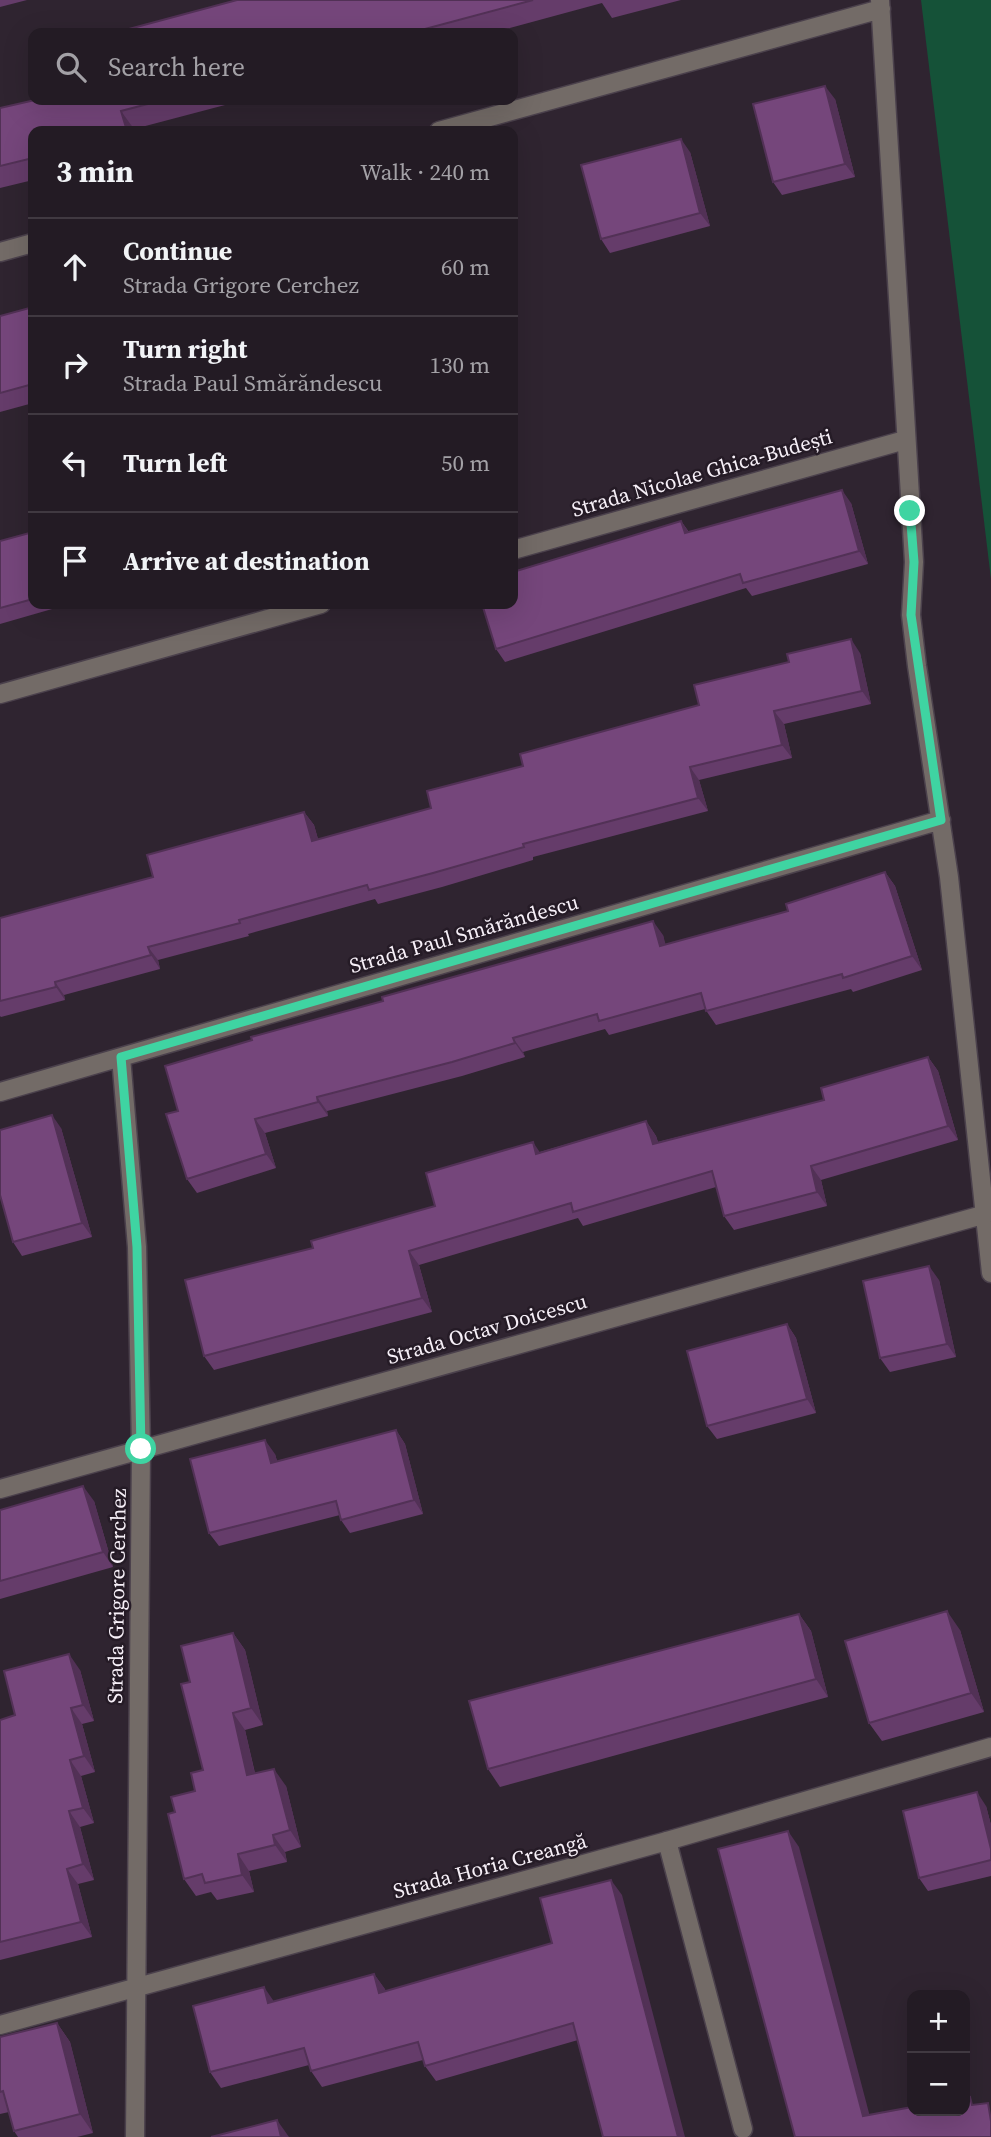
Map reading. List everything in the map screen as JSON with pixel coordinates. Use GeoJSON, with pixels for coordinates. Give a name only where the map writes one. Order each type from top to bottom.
{"type":"FeatureCollection","features":[{"type":"Feature","properties":{"kind":"street"},"geometry":{"type":"LineString","coordinates":[[456,126],[880,5],[914,562],[911,615],[941,820],[991,1273]]}},
{"type":"Feature","properties":{"kind":"street"},"geometry":{"type":"LineString","coordinates":[[0,252],[28,244]]}},
{"type":"Feature","properties":{"kind":"street","name":"Strada Nicolae Ghica-Budești"},"geometry":{"type":"LineString","coordinates":[[518,549],[905,440]]}},
{"type":"Feature","properties":{"kind":"street"},"geometry":{"type":"LineString","coordinates":[[0,694],[303,609]]}},
{"type":"Feature","properties":{"kind":"street","name":"Strada Paul Smărăndescu"},"geometry":{"type":"LineString","coordinates":[[0,1092],[941,820]]}},
{"type":"Feature","properties":{"kind":"street","name":"Strada Grigore Cerchez"},"geometry":{"type":"LineString","coordinates":[[121,1057],[137,1247],[141,1449],[135,2137]]}},
{"type":"Feature","properties":{"kind":"street","name":"Strada Octav Doicescu"},"geometry":{"type":"LineString","coordinates":[[0,1489],[986,1214]]}},
{"type":"Feature","properties":{"kind":"street","name":"Strada Horia Creangă"},"geometry":{"type":"LineString","coordinates":[[0,2025],[667,1841],[991,1747]]}},
{"type":"Feature","properties":{"kind":"street"},"geometry":{"type":"LineString","coordinates":[[667,1841],[743,2129]]}},
{"type":"Feature","properties":{"kind":"green space"},"geometry":{"type":"Polygon","coordinates":[[[921,0],[991,0],[991,579],[921,0]]]}},
{"type":"Feature","properties":{"kind":"building"},"geometry":{"type":"Polygon","coordinates":[[[237,0],[533,0],[429,28],[133,28],[237,0]]]}},
{"type":"Feature","properties":{"kind":"building"},"geometry":{"type":"Polygon","coordinates":[[[825,86],[845,164],[773,182],[753,104],[825,86]]]}},
{"type":"Feature","properties":{"kind":"building"},"geometry":{"type":"Polygon","coordinates":[[[28,102],[28,105],[144,105],[121,111],[126,126],[28,126],[28,159],[0,166],[0,108],[28,102]]]}},
{"type":"Feature","properties":{"kind":"building"},"geometry":{"type":"Polygon","coordinates":[[[681,139],[700,213],[601,239],[581,165],[681,139]]]}},
{"type":"Feature","properties":{"kind":"building"},"geometry":{"type":"Polygon","coordinates":[[[28,308],[28,385],[0,393],[0,316],[28,308]]]}},
{"type":"Feature","properties":{"kind":"building"},"geometry":{"type":"Polygon","coordinates":[[[842,490],[859,551],[743,583],[740,574],[496,649],[484,609],[518,609],[518,570],[681,521],[685,533],[842,490]]]}},
{"type":"Feature","properties":{"kind":"building"},"geometry":{"type":"Polygon","coordinates":[[[28,533],[28,600],[0,608],[0,541],[28,533]]]}},
{"type":"Feature","properties":{"kind":"building"},"geometry":{"type":"Polygon","coordinates":[[[851,639],[862,691],[774,711],[782,745],[690,767],[698,798],[523,844],[524,847],[433,873],[369,890],[367,885],[239,920],[240,923],[148,947],[151,955],[55,982],[56,987],[0,1001],[0,918],[153,877],[147,855],[304,812],[312,841],[431,808],[427,791],[523,766],[520,754],[699,705],[694,685],[789,662],[787,654],[851,639]]]}},
{"type":"Feature","properties":{"kind":"building"},"geometry":{"type":"Polygon","coordinates":[[[885,872],[912,956],[843,978],[842,974],[706,1011],[701,993],[599,1021],[597,1014],[513,1038],[515,1043],[452,1062],[317,1097],[318,1102],[255,1119],[266,1154],[187,1179],[166,1114],[178,1111],[165,1066],[252,1040],[251,1037],[383,1001],[382,997],[653,921],[660,946],[788,911],[786,904],[885,872]]]}},
{"type":"Feature","properties":{"kind":"building"},"geometry":{"type":"Polygon","coordinates":[[[928,1057],[948,1126],[811,1166],[817,1192],[724,1216],[712,1171],[573,1212],[571,1203],[409,1251],[422,1298],[204,1356],[185,1280],[313,1248],[311,1241],[435,1206],[426,1173],[533,1142],[536,1154],[646,1121],[653,1144],[824,1100],[821,1088],[928,1057]]]}},
{"type":"Feature","properties":{"kind":"building"},"geometry":{"type":"Polygon","coordinates":[[[52,1115],[82,1223],[13,1242],[0,1195],[0,1130],[52,1115]]]}},
{"type":"Feature","properties":{"kind":"building"},"geometry":{"type":"Polygon","coordinates":[[[929,1266],[947,1344],[880,1358],[863,1281],[929,1266]]]}},
{"type":"Feature","properties":{"kind":"building"},"geometry":{"type":"Polygon","coordinates":[[[787,1324],[807,1399],[707,1426],[687,1351],[787,1324]]]}},
{"type":"Feature","properties":{"kind":"building"},"geometry":{"type":"Polygon","coordinates":[[[396,1430],[414,1500],[341,1520],[336,1501],[209,1533],[190,1459],[265,1440],[271,1463],[396,1430]]]}},
{"type":"Feature","properties":{"kind":"building"},"geometry":{"type":"Polygon","coordinates":[[[83,1486],[103,1552],[0,1581],[0,1510],[83,1486]]]}},
{"type":"Feature","properties":{"kind":"building"},"geometry":{"type":"Polygon","coordinates":[[[947,1611],[971,1693],[869,1723],[845,1641],[947,1611]]]}},
{"type":"Feature","properties":{"kind":"building"},"geometry":{"type":"Polygon","coordinates":[[[799,1614],[816,1679],[488,1769],[469,1701],[799,1614]]]}},
{"type":"Feature","properties":{"kind":"building"},"geometry":{"type":"Polygon","coordinates":[[[233,1633],[251,1708],[233,1713],[247,1775],[274,1769],[290,1830],[273,1835],[275,1845],[238,1854],[242,1875],[205,1883],[202,1874],[184,1879],[168,1814],[175,1812],[171,1797],[195,1791],[191,1773],[203,1770],[181,1684],[190,1682],[181,1646],[233,1633]]]}},
{"type":"Feature","properties":{"kind":"building"},"geometry":{"type":"Polygon","coordinates":[[[69,1654],[83,1705],[71,1708],[84,1756],[70,1760],[83,1808],[69,1811],[83,1864],[67,1869],[81,1922],[0,1942],[0,1720],[15,1715],[4,1671],[69,1654]]]}},
{"type":"Feature","properties":{"kind":"building"},"geometry":{"type":"Polygon","coordinates":[[[977,1792],[991,1849],[991,1860],[919,1878],[903,1811],[977,1792]]]}},
{"type":"Feature","properties":{"kind":"building"},"geometry":{"type":"Polygon","coordinates":[[[788,1831],[863,2116],[907,2108],[907,2116],[970,2116],[970,2097],[972,2105],[988,2103],[991,2137],[795,2137],[718,1849],[788,1831]]]}},
{"type":"Feature","properties":{"kind":"building"},"geometry":{"type":"Polygon","coordinates":[[[611,1880],[678,2137],[603,2137],[573,2023],[425,2066],[418,2042],[311,2071],[304,2048],[210,2072],[193,2006],[264,1987],[268,2003],[374,1974],[379,1993],[552,1943],[540,1898],[611,1880]]]}},
{"type":"Feature","properties":{"kind":"building"},"geometry":{"type":"Polygon","coordinates":[[[57,2023],[80,2114],[14,2131],[3,2091],[0,2092],[0,2037],[57,2023]]]}},
{"type":"Feature","properties":{"kind":"building"},"geometry":{"type":"Polygon","coordinates":[[[277,2120],[281,2137],[211,2137],[277,2120]]]}},
{"type":"Feature","properties":{"kind":"route"},"geometry":{"type":"LineString","coordinates":[[141,1449],[137,1247],[121,1057],[941,820],[911,615],[914,562],[910,511]]}}]}
